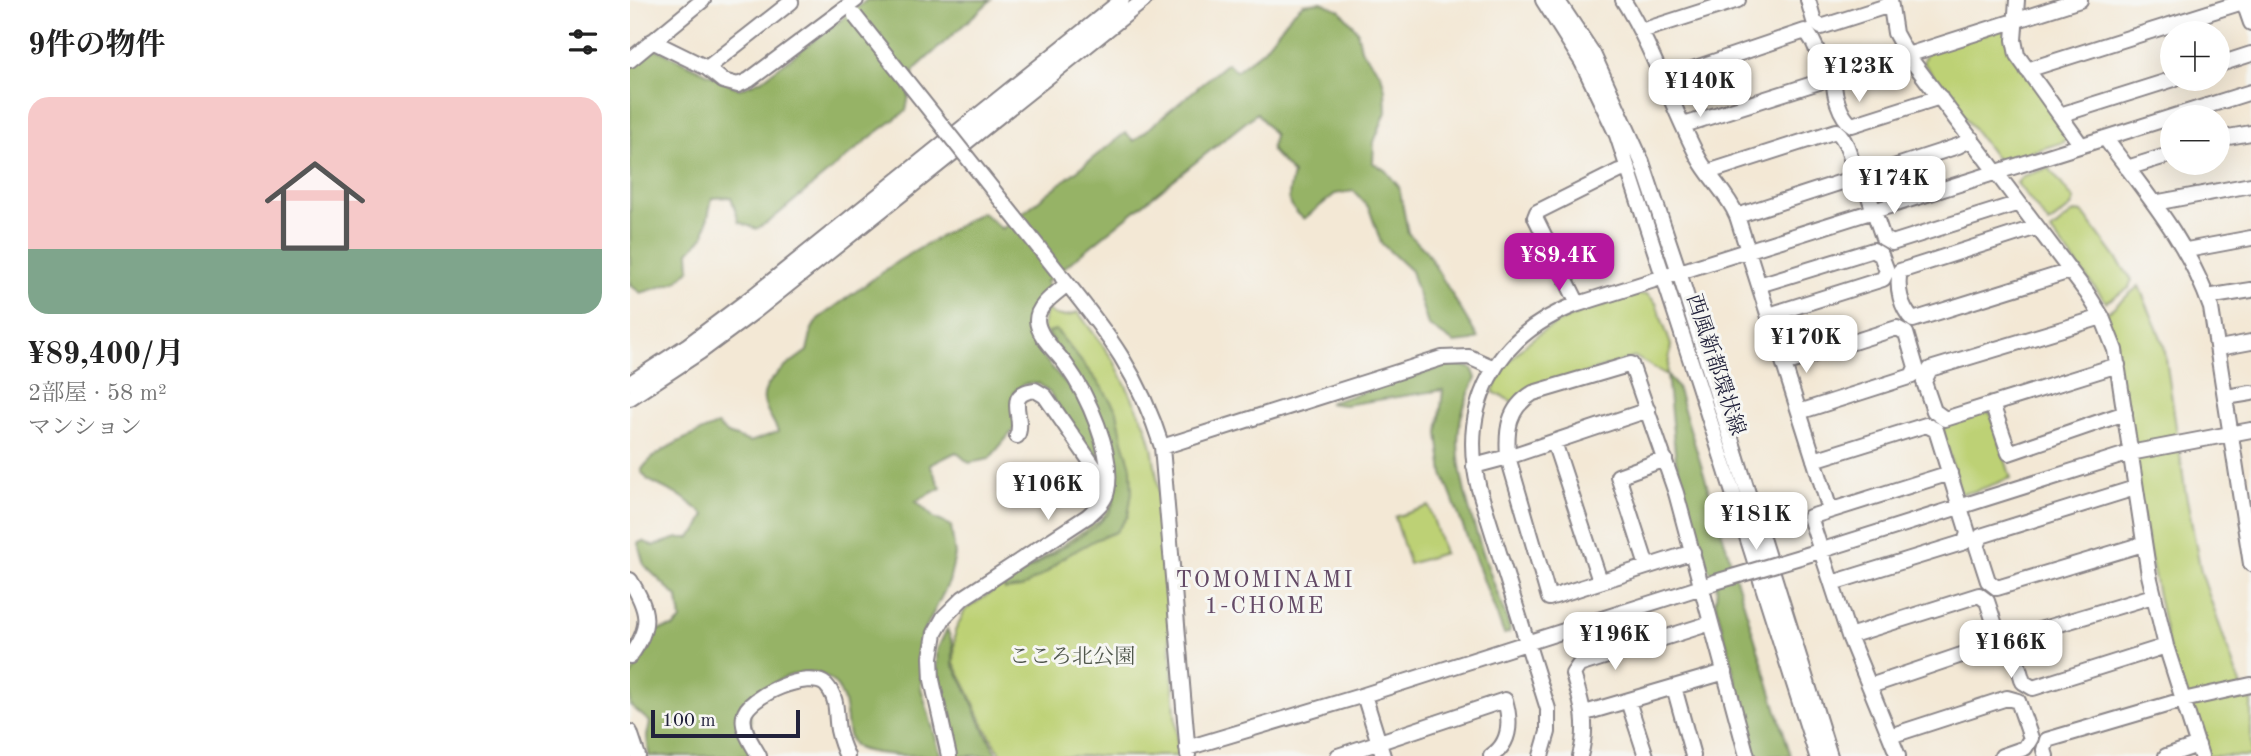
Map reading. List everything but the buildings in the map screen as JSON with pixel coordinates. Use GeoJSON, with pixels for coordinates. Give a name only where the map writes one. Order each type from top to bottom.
{"type":"FeatureCollection","features":[{"type":"Feature","properties":{"kind":"street"},"geometry":{"type":"LineString","coordinates":[[630,60],[703,0]]}},
{"type":"Feature","properties":{"kind":"street"},"geometry":{"type":"LineString","coordinates":[[707,68],[792,2],[789,0]]}},
{"type":"Feature","properties":{"kind":"street"},"geometry":{"type":"LineString","coordinates":[[630,383],[688,345],[752,297],[1122,0]]}},
{"type":"Feature","properties":{"kind":"street"},"geometry":{"type":"LineString","coordinates":[[630,398],[754,312],[1144,0]]}},
{"type":"Feature","properties":{"kind":"street","name":"西風新都環状線"},"geometry":{"type":"LineString","coordinates":[[1543,0],[1582,62],[1617,135],[1817,756]]}},
{"type":"Feature","properties":{"kind":"street","name":"西風新都環状線"},"geometry":{"type":"LineString","coordinates":[[1558,0],[1593,54],[1642,162],[1830,756]]}},
{"type":"Feature","properties":{"kind":"street"},"geometry":{"type":"LineString","coordinates":[[1623,0],[1641,31],[1707,172],[1730,200],[1737,216],[1830,510]]}},
{"type":"Feature","properties":{"kind":"street"},"geometry":{"type":"LineString","coordinates":[[1641,31],[1738,0]]}},
{"type":"Feature","properties":{"kind":"street"},"geometry":{"type":"LineString","coordinates":[[1808,0],[1814,21],[1821,27],[1890,2],[1895,33],[1907,54],[2102,317],[2112,340],[2118,365],[2153,596],[2200,751],[2166,756]]}},
{"type":"Feature","properties":{"kind":"street"},"geometry":{"type":"LineString","coordinates":[[2017,0],[2014,21],[2017,55],[2081,145]]}},
{"type":"Feature","properties":{"kind":"street"},"geometry":{"type":"LineString","coordinates":[[1940,97],[1852,125],[1845,120],[1834,85],[1835,78],[2080,0]]}},
{"type":"Feature","properties":{"kind":"street"},"geometry":{"type":"LineString","coordinates":[[2027,70],[2245,1],[2251,23]]}},
{"type":"Feature","properties":{"kind":"street"},"geometry":{"type":"LineString","coordinates":[[652,41],[707,68],[723,81],[738,86],[850,6],[1110,338],[1146,398],[1162,447],[1188,752],[1707,585],[2130,453],[2251,430]]}},
{"type":"Feature","properties":{"kind":"street"},"geometry":{"type":"LineString","coordinates":[[1663,79],[1805,31],[1812,37],[1823,74],[1819,82],[1684,125]]}},
{"type":"Feature","properties":{"kind":"street"},"geometry":{"type":"LineString","coordinates":[[2230,61],[2251,54]]}},
{"type":"Feature","properties":{"kind":"street"},"geometry":{"type":"LineString","coordinates":[[2060,115],[2160,83]]}},
{"type":"Feature","properties":{"kind":"street"},"geometry":{"type":"LineString","coordinates":[[1541,756],[1548,732],[1548,709],[1479,489],[1474,466],[1473,437],[1485,385],[1503,355],[1528,330],[1559,311],[1578,304],[2251,92]]}},
{"type":"Feature","properties":{"kind":"street"},"geometry":{"type":"LineString","coordinates":[[1707,172],[1836,131],[1843,136],[1854,172],[1851,179],[1737,216]]}},
{"type":"Feature","properties":{"kind":"street"},"geometry":{"type":"LineString","coordinates":[[2230,136],[2251,132]]}},
{"type":"Feature","properties":{"kind":"street"},"geometry":{"type":"LineString","coordinates":[[2105,138],[2187,250],[2207,297],[2219,348],[2231,433],[2244,477],[2251,564]]}},
{"type":"Feature","properties":{"kind":"street"},"geometry":{"type":"LineString","coordinates":[[1972,139],[1867,176],[1865,184],[1883,238],[1892,243],[2019,203]]}},
{"type":"Feature","properties":{"kind":"street"},"geometry":{"type":"LineString","coordinates":[[2127,168],[2160,158]]}},
{"type":"Feature","properties":{"kind":"street"},"geometry":{"type":"LineString","coordinates":[[1578,304],[1535,217],[1537,212],[1619,171],[1629,169]]}},
{"type":"Feature","properties":{"kind":"street"},"geometry":{"type":"LineString","coordinates":[[2154,203],[2251,185]]}},
{"type":"Feature","properties":{"kind":"street"},"geometry":{"type":"LineString","coordinates":[[2037,227],[1900,271],[1897,284],[1906,313],[1913,320],[2070,271]]}},
{"type":"Feature","properties":{"kind":"street"},"geometry":{"type":"LineString","coordinates":[[2187,250],[2251,237]]}},
{"type":"Feature","properties":{"kind":"street"},"geometry":{"type":"LineString","coordinates":[[1759,285],[1873,250],[1881,255],[1886,271],[1883,279],[1769,315]]}},
{"type":"Feature","properties":{"kind":"street"},"geometry":{"type":"LineString","coordinates":[[949,756],[932,680],[931,657],[935,634],[944,617],[962,598],[1094,511],[1107,492],[1107,471],[1100,430],[1084,393],[1043,335],[1038,322],[1040,309],[1063,279]]}},
{"type":"Feature","properties":{"kind":"street"},"geometry":{"type":"LineString","coordinates":[[2207,297],[2251,289]]}},
{"type":"Feature","properties":{"kind":"street"},"geometry":{"type":"LineString","coordinates":[[2102,317],[1930,369],[1924,382],[1934,411],[1945,419],[2118,365]]}},
{"type":"Feature","properties":{"kind":"street"},"geometry":{"type":"LineString","coordinates":[[1784,364],[1896,328],[1906,333],[1916,367],[1912,376],[1799,412]]}},
{"type":"Feature","properties":{"kind":"street"},"geometry":{"type":"LineString","coordinates":[[2219,348],[2251,342]]}},
{"type":"Feature","properties":{"kind":"street"},"geometry":{"type":"LineString","coordinates":[[1162,447],[1441,358],[1469,357],[1494,368]]}},
{"type":"Feature","properties":{"kind":"street"},"geometry":{"type":"LineString","coordinates":[[1693,552],[1549,598],[1508,457],[1507,443],[1514,409],[1534,393],[1631,364],[1665,459],[1693,552],[1707,585],[1711,623],[1747,756]]}},
{"type":"Feature","properties":{"kind":"street"},"geometry":{"type":"LineString","coordinates":[[1017,436],[1020,424],[1016,403],[1023,394],[1035,390],[1045,397],[1097,471],[1107,471]]}},
{"type":"Feature","properties":{"kind":"street"},"geometry":{"type":"LineString","coordinates":[[2226,397],[2251,393]]}},
{"type":"Feature","properties":{"kind":"street"},"geometry":{"type":"LineString","coordinates":[[1993,404],[2008,453],[2125,413]]}},
{"type":"Feature","properties":{"kind":"street"},"geometry":{"type":"LineString","coordinates":[[1474,466],[1648,410]]}},
{"type":"Feature","properties":{"kind":"street"},"geometry":{"type":"LineString","coordinates":[[1814,460],[1926,425],[1936,430],[1968,533],[1965,542],[1832,583]]}},
{"type":"Feature","properties":{"kind":"street"},"geometry":{"type":"LineString","coordinates":[[1554,442],[1600,581]]}},
{"type":"Feature","properties":{"kind":"street"},"geometry":{"type":"LineString","coordinates":[[1647,566],[1618,476],[1665,459]]}},
{"type":"Feature","properties":{"kind":"street"},"geometry":{"type":"LineString","coordinates":[[1898,756],[1849,636],[1832,583],[1815,552],[1811,517],[1950,473]]}},
{"type":"Feature","properties":{"kind":"street"},"geometry":{"type":"LineString","coordinates":[[2135,488],[1982,536],[1977,547],[1988,581],[1997,588],[2143,544]]}},
{"type":"Feature","properties":{"kind":"street"},"geometry":{"type":"LineString","coordinates":[[630,580],[644,603],[646,620],[643,636],[630,656]]}},
{"type":"Feature","properties":{"kind":"street"},"geometry":{"type":"LineString","coordinates":[[1849,636],[1979,595],[1987,601],[1999,637],[1994,645],[1870,686]]}},
{"type":"Feature","properties":{"kind":"street"},"geometry":{"type":"LineString","coordinates":[[2153,596],[2015,637],[2013,648],[2023,682],[2032,688],[2166,646]]}},
{"type":"Feature","properties":{"kind":"street"},"geometry":{"type":"LineString","coordinates":[[1580,756],[1584,740],[1585,713],[1573,674],[1579,665],[1711,623]]}},
{"type":"Feature","properties":{"kind":"street"},"geometry":{"type":"LineString","coordinates":[[1585,713],[1724,671]]}},
{"type":"Feature","properties":{"kind":"street"},"geometry":{"type":"LineString","coordinates":[[759,756],[745,729],[744,715],[760,697],[796,681],[810,678],[823,682],[831,692],[837,705],[838,729],[847,756]]}},
{"type":"Feature","properties":{"kind":"street"},"geometry":{"type":"LineString","coordinates":[[2046,756],[2043,750],[2048,740],[2183,700],[2251,685]]}},
{"type":"Feature","properties":{"kind":"street"},"geometry":{"type":"LineString","coordinates":[[1675,687],[1693,756]]}},
{"type":"Feature","properties":{"kind":"street"},"geometry":{"type":"LineString","coordinates":[[1364,695],[1381,750]]}},
{"type":"Feature","properties":{"kind":"street"},"geometry":{"type":"LineString","coordinates":[[1890,736],[2007,698],[2018,701],[2031,738],[2025,748],[2002,756]]}},
{"type":"Feature","properties":{"kind":"street"},"geometry":{"type":"LineString","coordinates":[[1338,756],[1381,750],[1505,701],[1510,718],[1508,735],[1499,751],[1491,756]]}},
{"type":"Feature","properties":{"kind":"street"},"geometry":{"type":"LineString","coordinates":[[1628,701],[1646,756]]}},
{"type":"Feature","properties":{"kind":"street"},"geometry":{"type":"LineString","coordinates":[[630,732],[638,756]]}},
{"type":"Feature","properties":{"kind":"green space"},"geometry":{"type":"Polygon","coordinates":[[[867,0],[991,0],[914,70],[906,111],[770,221],[756,229],[739,222],[731,197],[712,198],[704,236],[689,252],[690,269],[676,282],[641,293],[630,285],[630,61],[648,45],[740,89],[763,79],[867,0]]]}},
{"type":"Feature","properties":{"kind":"green space"},"geometry":{"type":"Polygon","coordinates":[[[1321,2],[1340,10],[1357,30],[1361,49],[1381,74],[1386,112],[1374,142],[1373,163],[1385,170],[1399,187],[1408,233],[1426,251],[1478,338],[1454,343],[1428,325],[1411,271],[1381,243],[1369,208],[1354,191],[1335,194],[1304,219],[1293,208],[1289,199],[1293,174],[1271,150],[1274,135],[1257,113],[1046,282],[1052,292],[1031,309],[1027,320],[1029,333],[1044,358],[1081,401],[1095,436],[1100,458],[1095,461],[1049,392],[1038,383],[1024,384],[1015,392],[1016,427],[989,459],[969,463],[956,452],[930,465],[941,488],[916,501],[934,518],[951,526],[955,555],[949,582],[921,637],[921,688],[941,756],[885,754],[857,748],[849,736],[840,691],[827,677],[809,673],[781,679],[749,699],[753,756],[649,756],[647,736],[650,722],[630,705],[630,677],[649,648],[656,630],[674,627],[681,620],[678,598],[644,565],[638,543],[643,541],[653,546],[678,538],[689,538],[697,531],[705,515],[682,497],[648,480],[641,471],[647,463],[675,444],[717,425],[728,434],[750,442],[778,432],[765,405],[764,394],[779,372],[807,351],[812,329],[818,319],[898,261],[982,212],[1002,229],[1125,133],[1134,141],[1227,63],[1236,71],[1263,50],[1303,4],[1321,2]]]}},
{"type":"Feature","properties":{"kind":"green space"},"geometry":{"type":"Polygon","coordinates":[[[2003,28],[2010,33],[2067,134],[2064,142],[2001,161],[1995,157],[1923,62],[1926,53],[2003,28]]]}},
{"type":"Feature","properties":{"kind":"green space"},"geometry":{"type":"Polygon","coordinates":[[[2049,168],[2074,200],[2071,207],[2049,224],[2017,183],[2023,176],[2049,168]]]}},
{"type":"Feature","properties":{"kind":"green space"},"geometry":{"type":"Polygon","coordinates":[[[2074,212],[2083,213],[2132,280],[2129,288],[2106,302],[2051,231],[2074,212]]]}},
{"type":"Feature","properties":{"kind":"green space"},"geometry":{"type":"Polygon","coordinates":[[[2139,286],[2164,345],[2185,489],[2201,572],[2241,687],[2183,700],[2172,665],[2102,317],[2139,286]]]}},
{"type":"Feature","properties":{"kind":"green space"},"geometry":{"type":"Polygon","coordinates":[[[1647,294],[1656,303],[1671,345],[1667,375],[1635,357],[1530,391],[1515,403],[1493,392],[1508,364],[1534,337],[1583,312],[1647,294]]]}},
{"type":"Feature","properties":{"kind":"green space","name":"こころ北公園"},"geometry":{"type":"Polygon","coordinates":[[[1046,308],[1061,316],[1078,312],[1114,361],[1146,426],[1160,496],[1178,756],[1002,756],[982,722],[954,663],[955,631],[965,610],[1101,519],[1113,502],[1111,462],[1043,328],[1046,308]]]}},
{"type":"Feature","properties":{"kind":"green space"},"geometry":{"type":"Polygon","coordinates":[[[1056,330],[1101,386],[1117,411],[1131,467],[1132,492],[1128,516],[1116,532],[1061,559],[1046,573],[1021,588],[1005,590],[1003,586],[1096,526],[1109,513],[1114,501],[1111,462],[1048,332],[1056,330]]]}},
{"type":"Feature","properties":{"kind":"green space"},"geometry":{"type":"Polygon","coordinates":[[[1453,364],[1472,368],[1476,378],[1461,416],[1458,451],[1467,502],[1510,628],[1509,633],[1504,634],[1443,474],[1438,433],[1443,390],[1344,405],[1328,403],[1453,364]]]}},
{"type":"Feature","properties":{"kind":"green space"},"geometry":{"type":"Polygon","coordinates":[[[1667,375],[1677,387],[1791,756],[1755,756],[1715,601],[1716,582],[1705,566],[1676,461],[1667,375]]]}},
{"type":"Feature","properties":{"kind":"green space"},"geometry":{"type":"Polygon","coordinates":[[[1985,411],[1991,414],[2011,478],[1978,490],[1960,493],[1943,432],[1945,424],[1985,411]]]}},
{"type":"Feature","properties":{"kind":"green space"},"geometry":{"type":"Polygon","coordinates":[[[1429,506],[1444,553],[1409,564],[1395,517],[1429,506]]]}},
{"type":"Feature","properties":{"kind":"green space"},"geometry":{"type":"Polygon","coordinates":[[[947,629],[953,644],[953,664],[998,756],[957,756],[937,669],[937,650],[947,629]]]}},
{"type":"Feature","properties":{"kind":"green space"},"geometry":{"type":"Polygon","coordinates":[[[2251,689],[2251,756],[2205,756],[2191,712],[2194,705],[2251,689]]]}},
{"type":"Feature","properties":{"kind":"district","name":"TOMOMINAMI 1-CHOME"},"geometry":{"type":"Point","coordinates":[1265,593]}}]}
